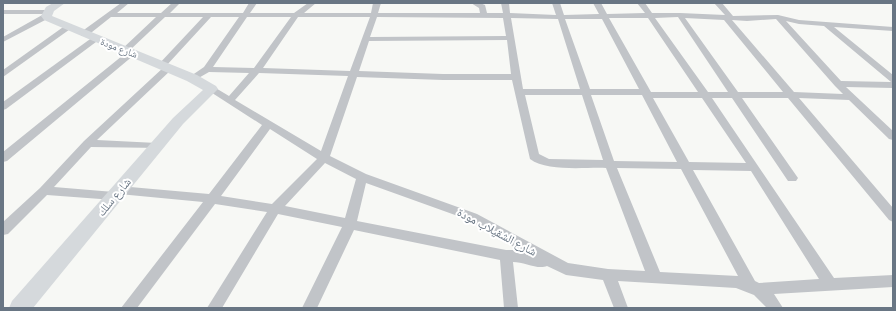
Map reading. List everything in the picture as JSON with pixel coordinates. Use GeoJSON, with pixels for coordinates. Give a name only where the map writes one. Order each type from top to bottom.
{"type":"FeatureCollection","features":[{"type":"Feature","properties":{"kind":"street"},"geometry":{"type":"LineString","coordinates":[[3,10],[13,3]]}},
{"type":"Feature","properties":{"kind":"street"},"geometry":{"type":"LineString","coordinates":[[3,40],[47,14],[60,3]]}},
{"type":"Feature","properties":{"kind":"street"},"geometry":{"type":"LineString","coordinates":[[84,34],[111,16],[125,3]]}},
{"type":"Feature","properties":{"kind":"street"},"geometry":{"type":"LineString","coordinates":[[3,158],[128,52],[176,3]]}},
{"type":"Feature","properties":{"kind":"street"},"geometry":{"type":"LineString","coordinates":[[192,78],[206,69],[254,3]]}},
{"type":"Feature","properties":{"kind":"street"},"geometry":{"type":"LineString","coordinates":[[230,100],[257,70],[296,15],[312,3]]}},
{"type":"Feature","properties":{"kind":"street"},"geometry":{"type":"LineString","coordinates":[[214,308],[276,209],[324,158],[377,3]]}},
{"type":"Feature","properties":{"kind":"street"},"geometry":{"type":"LineString","coordinates":[[475,3],[481,5],[484,16]]}},
{"type":"Feature","properties":{"kind":"street"},"geometry":{"type":"LineString","coordinates":[[505,3],[519,92],[534,156],[539,160],[548,164],[754,167]]}},
{"type":"Feature","properties":{"kind":"street"},"geometry":{"type":"LineString","coordinates":[[556,3],[610,164],[655,278]]}},
{"type":"Feature","properties":{"kind":"street"},"geometry":{"type":"LineString","coordinates":[[597,3],[754,287],[776,308]]}},
{"type":"Feature","properties":{"kind":"street"},"geometry":{"type":"LineString","coordinates":[[641,3],[651,15],[754,167],[830,284]]}},
{"type":"Feature","properties":{"kind":"street"},"geometry":{"type":"LineString","coordinates":[[718,3],[790,95],[893,217]]}},
{"type":"Feature","properties":{"kind":"street"},"geometry":{"type":"LineString","coordinates":[[3,10],[47,14]]}},
{"type":"Feature","properties":{"kind":"street","name":"شارع مودة"},"geometry":{"type":"LineString","coordinates":[[47,14],[52,20],[192,78],[211,89]]}},
{"type":"Feature","properties":{"kind":"street"},"geometry":{"type":"LineString","coordinates":[[111,16],[374,15],[561,17],[680,15],[729,18],[778,17],[799,22],[827,25],[893,28]]}},
{"type":"Feature","properties":{"kind":"street"},"geometry":{"type":"LineString","coordinates":[[680,15],[792,178]]}},
{"type":"Feature","properties":{"kind":"street"},"geometry":{"type":"LineString","coordinates":[[3,230],[44,191],[88,143],[165,67],[208,16]]}},
{"type":"Feature","properties":{"kind":"street"},"geometry":{"type":"LineString","coordinates":[[778,17],[838,84],[893,137]]}},
{"type":"Feature","properties":{"kind":"street"},"geometry":{"type":"LineString","coordinates":[[827,25],[893,80]]}},
{"type":"Feature","properties":{"kind":"street"},"geometry":{"type":"LineString","coordinates":[[3,74],[69,27]]}},
{"type":"Feature","properties":{"kind":"street"},"geometry":{"type":"LineString","coordinates":[[881,28],[893,37]]}},
{"type":"Feature","properties":{"kind":"street"},"geometry":{"type":"LineString","coordinates":[[365,39],[510,38]]}},
{"type":"Feature","properties":{"kind":"street"},"geometry":{"type":"LineString","coordinates":[[3,108],[96,39]]}},
{"type":"Feature","properties":{"kind":"street"},"geometry":{"type":"LineString","coordinates":[[206,69],[443,77],[516,77]]}},
{"type":"Feature","properties":{"kind":"street"},"geometry":{"type":"LineString","coordinates":[[838,84],[893,85]]}},
{"type":"Feature","properties":{"kind":"street","name":"شارع الشقيلاب مودة"},"geometry":{"type":"LineString","coordinates":[[211,89],[269,123],[324,158],[362,177],[463,212],[566,268],[608,275],[736,282],[754,287],[893,281]]}},
{"type":"Feature","properties":{"kind":"street","name":"شارع سلك"},"geometry":{"type":"LineString","coordinates":[[26,307],[117,193],[187,110],[211,89]]}},
{"type":"Feature","properties":{"kind":"street"},"geometry":{"type":"LineString","coordinates":[[519,92],[585,92],[706,96],[790,95],[852,98]]}},
{"type":"Feature","properties":{"kind":"street"},"geometry":{"type":"LineString","coordinates":[[128,308],[269,123]]}},
{"type":"Feature","properties":{"kind":"street"},"geometry":{"type":"LineString","coordinates":[[88,143],[157,146]]}},
{"type":"Feature","properties":{"kind":"street"},"geometry":{"type":"LineString","coordinates":[[309,308],[350,224],[362,177]]}},
{"type":"Feature","properties":{"kind":"street"},"geometry":{"type":"LineString","coordinates":[[44,191],[117,193],[212,199],[276,209],[506,256],[522,256],[557,264]]}},
{"type":"Feature","properties":{"kind":"street"},"geometry":{"type":"LineString","coordinates":[[506,256],[511,308]]}},
{"type":"Feature","properties":{"kind":"street"},"geometry":{"type":"LineString","coordinates":[[608,275],[621,308]]}}]}
